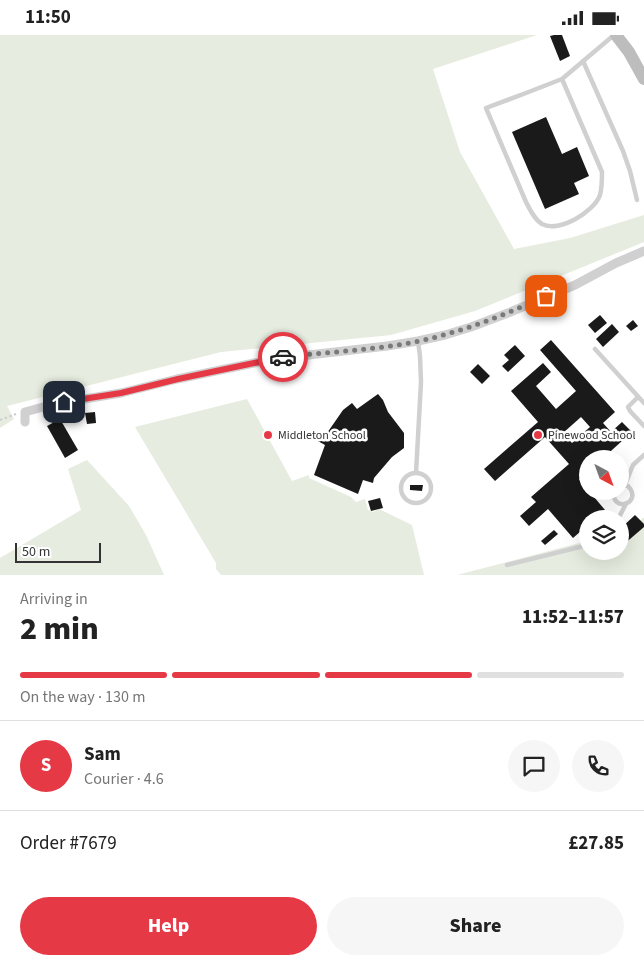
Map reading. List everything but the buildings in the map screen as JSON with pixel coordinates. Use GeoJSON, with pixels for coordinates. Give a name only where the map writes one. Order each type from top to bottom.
{"type":"FeatureCollection","features":[{"type":"Feature","properties":{"kind":"street"},"geometry":{"type":"LineString","coordinates":[[615,35],[629,52],[644,79]]}},
{"type":"Feature","properties":{"kind":"street"},"geometry":{"type":"LineString","coordinates":[[25,422],[26,412],[54,404],[121,393],[274,359],[418,341],[445,335],[508,313],[575,285],[616,263],[644,251]]}},
{"type":"Feature","properties":{"kind":"lane"},"geometry":{"type":"LineString","coordinates":[[562,79],[602,172],[602,184],[600,195],[590,210],[580,217],[551,227],[541,223],[526,202],[486,108],[562,79],[615,35]]}},
{"type":"Feature","properties":{"kind":"lane"},"geometry":{"type":"LineString","coordinates":[[583,61],[623,151],[637,200]]}},
{"type":"Feature","properties":{"kind":"lane"},"geometry":{"type":"LineString","coordinates":[[416,473],[421,382],[418,341]]}},
{"type":"Feature","properties":{"kind":"lane"},"geometry":{"type":"LineString","coordinates":[[595,349],[644,403]]}},
{"type":"Feature","properties":{"kind":"lane"},"geometry":{"type":"LineString","coordinates":[[638,397],[628,407],[644,426]]}},
{"type":"Feature","properties":{"kind":"lane"},"geometry":{"type":"LineString","coordinates":[[629,472],[633,465],[644,455]]}},
{"type":"Feature","properties":{"kind":"lane"},"geometry":{"type":"LineString","coordinates":[[416,473],[421,474],[428,481],[430,491],[425,500],[416,503],[406,499],[401,485],[406,477],[416,473]]}},
{"type":"Feature","properties":{"kind":"lane"},"geometry":{"type":"LineString","coordinates":[[623,510],[631,500],[633,494],[629,488]]}},
{"type":"Feature","properties":{"kind":"lane"},"geometry":{"type":"LineString","coordinates":[[615,500],[619,504],[626,504]]}},
{"type":"Feature","properties":{"kind":"lane"},"geometry":{"type":"LineString","coordinates":[[508,565],[579,547]]}},
{"type":"Feature","properties":{"kind":"path"},"geometry":{"type":"LineString","coordinates":[[0,420],[26,412]]}},
{"type":"Feature","properties":{"kind":"shaded area"},"geometry":{"type":"Polygon","coordinates":[[[0,35],[537,35],[433,69],[460,152],[514,249],[570,238],[644,215],[644,242],[475,311],[391,335],[221,352],[7,406],[14,419],[0,428],[0,35]]]}},
{"type":"Feature","properties":{"kind":"shaded area"},"geometry":{"type":"Polygon","coordinates":[[[247,399],[292,481],[309,475],[309,478],[351,497],[356,502],[365,499],[368,510],[373,512],[379,509],[412,525],[424,575],[221,575],[216,569],[216,563],[135,427],[247,399]]]}},
{"type":"Feature","properties":{"kind":"shaded area"},"geometry":{"type":"Polygon","coordinates":[[[87,460],[129,506],[146,535],[164,575],[0,575],[0,558],[81,510],[68,469],[87,460]]]}},
{"type":"Feature","properties":{"kind":"shaded area"},"geometry":{"type":"Polygon","coordinates":[[[644,518],[644,575],[457,575],[579,543],[579,560],[629,560],[629,530],[644,518]]]}},
{"type":"Feature","properties":{"kind":"way so far"},"geometry":{"type":"LineString","coordinates":[[283,357],[387,346],[445,335],[508,313],[546,296]]}},
{"type":"Feature","properties":{"kind":"place","name":"Middleton School"},"geometry":{"type":"Point","coordinates":[268,435]}},
{"type":"Feature","properties":{"kind":"place","name":"Pinewood School"},"geometry":{"type":"Point","coordinates":[538,435]}},
{"type":"Feature","properties":{"kind":"route"},"geometry":{"type":"LineString","coordinates":[[64,402],[98,398],[283,357]]}}]}
